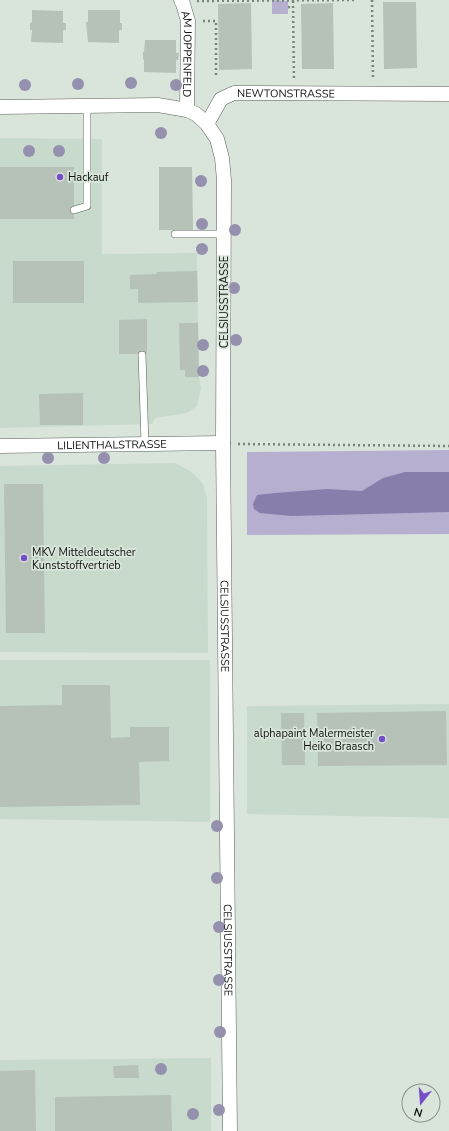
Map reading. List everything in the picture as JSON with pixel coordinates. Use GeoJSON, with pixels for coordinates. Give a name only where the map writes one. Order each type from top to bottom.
{"type":"FeatureCollection","features":[{"type":"Feature","properties":{"kind":"street","name":"AM JOPPENFELD"},"geometry":{"type":"LineString","coordinates":[[181,0],[188,21],[187,110]]}},
{"type":"Feature","properties":{"kind":"street","name":"NEWTONSTRASSE"},"geometry":{"type":"LineString","coordinates":[[207,124],[221,99],[234,93],[449,94]]}},
{"type":"Feature","properties":{"kind":"street"},"geometry":{"type":"LineString","coordinates":[[0,107],[158,105],[187,110],[196,114],[207,124]]}},
{"type":"Feature","properties":{"kind":"street","name":"CELSIUSSTRASSE"},"geometry":{"type":"LineString","coordinates":[[207,124],[217,139],[222,158],[224,180],[223,443],[230,1131]]}},
{"type":"Feature","properties":{"kind":"street","name":"LILIENTHALSTRASSE"},"geometry":{"type":"LineString","coordinates":[[0,446],[223,443]]}},
{"type":"Feature","properties":{"kind":"lane"},"geometry":{"type":"LineString","coordinates":[[74,210],[87,206],[87,106]]}},
{"type":"Feature","properties":{"kind":"lane"},"geometry":{"type":"LineString","coordinates":[[175,234],[224,234]]}},
{"type":"Feature","properties":{"kind":"lane"},"geometry":{"type":"LineString","coordinates":[[142,355],[145,444]]}},
{"type":"Feature","properties":{"kind":"path"},"geometry":{"type":"LineString","coordinates":[[181,0],[354,0]]}},
{"type":"Feature","properties":{"kind":"path"},"geometry":{"type":"LineString","coordinates":[[372,0],[373,93]]}},
{"type":"Feature","properties":{"kind":"path"},"geometry":{"type":"LineString","coordinates":[[293,1],[294,93]]}},
{"type":"Feature","properties":{"kind":"path"},"geometry":{"type":"LineString","coordinates":[[288,7],[293,8]]}},
{"type":"Feature","properties":{"kind":"path"},"geometry":{"type":"LineString","coordinates":[[188,21],[216,21],[216,77]]}},
{"type":"Feature","properties":{"kind":"path"},"geometry":{"type":"LineString","coordinates":[[223,443],[449,446]]}},
{"type":"Feature","properties":{"kind":"shaded area"},"geometry":{"type":"Polygon","coordinates":[[[272,0],[288,1],[288,14],[272,14],[272,0]]]}},
{"type":"Feature","properties":{"kind":"shaded area"},"geometry":{"type":"Polygon","coordinates":[[[0,138],[102,139],[102,254],[197,253],[199,377],[201,388],[197,406],[187,413],[155,418],[152,424],[0,428],[0,138]]]}},
{"type":"Feature","properties":{"kind":"shaded area"},"geometry":{"type":"Polygon","coordinates":[[[449,450],[449,534],[247,535],[247,452],[449,450]]]}},
{"type":"Feature","properties":{"kind":"shaded area"},"geometry":{"type":"Polygon","coordinates":[[[175,463],[192,472],[203,484],[207,497],[208,653],[0,652],[0,466],[175,463]]]}},
{"type":"Feature","properties":{"kind":"shaded area"},"geometry":{"type":"Polygon","coordinates":[[[405,472],[449,472],[449,512],[291,516],[260,513],[254,509],[253,504],[257,495],[327,489],[362,491],[383,478],[405,472]]]}},
{"type":"Feature","properties":{"kind":"shaded area"},"geometry":{"type":"Polygon","coordinates":[[[0,660],[210,660],[210,822],[0,819],[0,660]]]}},
{"type":"Feature","properties":{"kind":"shaded area"},"geometry":{"type":"Polygon","coordinates":[[[449,704],[449,818],[247,814],[247,706],[449,704]]]}},
{"type":"Feature","properties":{"kind":"shaded area"},"geometry":{"type":"Polygon","coordinates":[[[211,1058],[211,1131],[0,1131],[0,1060],[211,1058]]]}},
{"type":"Feature","properties":{"kind":"building"},"geometry":{"type":"Polygon","coordinates":[[[383,2],[416,2],[417,68],[384,69],[383,2]]]}},
{"type":"Feature","properties":{"kind":"building"},"geometry":{"type":"Polygon","coordinates":[[[251,3],[252,69],[219,70],[218,4],[251,3]]]}},
{"type":"Feature","properties":{"kind":"building"},"geometry":{"type":"Polygon","coordinates":[[[333,3],[334,69],[302,69],[301,4],[333,3]]]}},
{"type":"Feature","properties":{"kind":"building"},"geometry":{"type":"Polygon","coordinates":[[[32,10],[63,11],[63,23],[66,23],[66,30],[63,30],[63,43],[31,42],[32,30],[30,30],[30,23],[32,22],[32,10]]]}},
{"type":"Feature","properties":{"kind":"building"},"geometry":{"type":"Polygon","coordinates":[[[88,10],[120,10],[120,23],[122,23],[122,30],[119,30],[119,43],[88,42],[86,22],[88,22],[88,10]]]}},
{"type":"Feature","properties":{"kind":"building"},"geometry":{"type":"Polygon","coordinates":[[[145,40],[176,40],[176,53],[179,53],[178,60],[176,60],[176,73],[144,72],[143,52],[145,40]]]}},
{"type":"Feature","properties":{"kind":"building"},"geometry":{"type":"Polygon","coordinates":[[[0,167],[74,167],[74,219],[0,219],[0,167]]]}},
{"type":"Feature","properties":{"kind":"building"},"geometry":{"type":"Polygon","coordinates":[[[159,167],[192,167],[193,230],[159,230],[159,167]]]}},
{"type":"Feature","properties":{"kind":"building"},"geometry":{"type":"Polygon","coordinates":[[[13,261],[84,261],[84,303],[13,303],[13,261]]]}},
{"type":"Feature","properties":{"kind":"building"},"geometry":{"type":"Polygon","coordinates":[[[197,271],[198,302],[138,303],[138,289],[130,289],[130,275],[156,274],[157,272],[197,271]]]}},
{"type":"Feature","properties":{"kind":"building"},"geometry":{"type":"Polygon","coordinates":[[[147,319],[147,354],[119,354],[119,320],[147,319]]]}},
{"type":"Feature","properties":{"kind":"building"},"geometry":{"type":"Polygon","coordinates":[[[179,323],[198,323],[199,377],[185,377],[185,370],[180,370],[179,323]]]}},
{"type":"Feature","properties":{"kind":"building"},"geometry":{"type":"Polygon","coordinates":[[[83,393],[83,425],[40,425],[39,394],[83,393]]]}},
{"type":"Feature","properties":{"kind":"building","name":"MKV Mitteldeutscher Kunststoffvertrieb"},"geometry":{"type":"Polygon","coordinates":[[[4,484],[43,484],[45,633],[6,633],[4,484]]]}},
{"type":"Feature","properties":{"kind":"building"},"geometry":{"type":"Polygon","coordinates":[[[62,685],[110,685],[111,738],[130,737],[130,727],[169,727],[169,761],[139,762],[140,805],[0,807],[0,706],[62,705],[62,685]]]}},
{"type":"Feature","properties":{"kind":"building","name":"alphapaint Malermeister Heiko Braasch"},"geometry":{"type":"Polygon","coordinates":[[[446,711],[447,765],[318,766],[317,713],[446,711]]]}},
{"type":"Feature","properties":{"kind":"building"},"geometry":{"type":"Polygon","coordinates":[[[281,713],[304,713],[305,765],[282,765],[281,713]]]}},
{"type":"Feature","properties":{"kind":"building"},"geometry":{"type":"Polygon","coordinates":[[[138,1065],[139,1078],[114,1078],[113,1066],[138,1065]]]}},
{"type":"Feature","properties":{"kind":"building"},"geometry":{"type":"Polygon","coordinates":[[[35,1070],[36,1131],[0,1131],[0,1071],[35,1070]]]}},
{"type":"Feature","properties":{"kind":"building"},"geometry":{"type":"Polygon","coordinates":[[[171,1095],[172,1131],[55,1131],[55,1097],[171,1095]]]}},
{"type":"Feature","properties":{"kind":"place","name":"Hackauf"},"geometry":{"type":"Point","coordinates":[60,177]}},
{"type":"Feature","properties":{"kind":"place","name":"MKV Mitteldeutscher Kunststoffvertrieb"},"geometry":{"type":"Point","coordinates":[24,558]}},
{"type":"Feature","properties":{"kind":"place","name":"alphapaint Malermeister Heiko Braasch"},"geometry":{"type":"Point","coordinates":[382,739]}}]}
